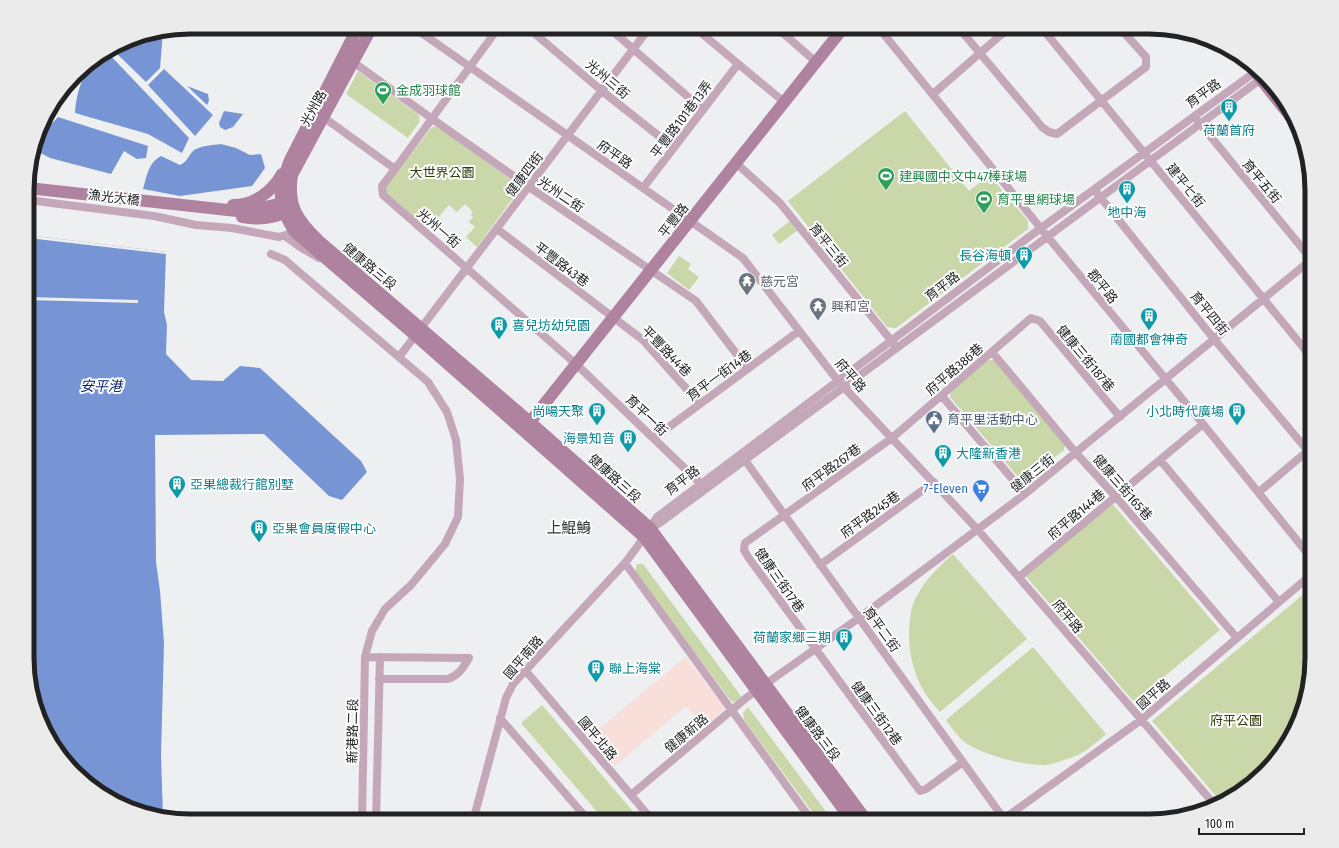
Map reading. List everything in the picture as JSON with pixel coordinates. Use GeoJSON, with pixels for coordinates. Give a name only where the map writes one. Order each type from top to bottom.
{"type":"FeatureCollection","features":[{"type":"Feature","properties":{"kind":"street","name":"光州路"},"geometry":{"type":"LineString","coordinates":[[286,207],[292,175],[354,34]]}},
{"type":"Feature","properties":{"kind":"street","name":"光州路"},"geometry":{"type":"LineString","coordinates":[[286,207],[280,189],[290,160],[354,62],[368,34]]}},
{"type":"Feature","properties":{"kind":"street","name":"府平路"},"geometry":{"type":"LineString","coordinates":[[423,34],[743,258],[841,384],[978,530],[1211,801]]}},
{"type":"Feature","properties":{"kind":"street","name":"光州一街"},"geometry":{"type":"LineString","coordinates":[[494,34],[382,186],[383,195],[576,364]]}},
{"type":"Feature","properties":{"kind":"street","name":"光州三街"},"geometry":{"type":"LineString","coordinates":[[535,34],[602,91],[674,148]]}},
{"type":"Feature","properties":{"kind":"street"},"geometry":{"type":"LineString","coordinates":[[616,34],[703,110]]}},
{"type":"Feature","properties":{"kind":"street","name":"健康四街"},"geometry":{"type":"LineString","coordinates":[[399,358],[645,34]]}},
{"type":"Feature","properties":{"kind":"street"},"geometry":{"type":"LineString","coordinates":[[702,34],[784,102]]}},
{"type":"Feature","properties":{"kind":"street"},"geometry":{"type":"LineString","coordinates":[[784,34],[816,62]]}},
{"type":"Feature","properties":{"kind":"street","name":"平豐路"},"geometry":{"type":"LineString","coordinates":[[527,426],[838,34]]}},
{"type":"Feature","properties":{"kind":"street","name":"郡平路"},"geometry":{"type":"LineString","coordinates":[[884,34],[1305,550]]}},
{"type":"Feature","properties":{"kind":"street"},"geometry":{"type":"LineString","coordinates":[[964,34],[1042,127],[1049,132],[1057,134],[1146,67],[1146,57],[1125,34]]}},
{"type":"Feature","properties":{"kind":"street"},"geometry":{"type":"LineString","coordinates":[[932,94],[1002,34]]}},
{"type":"Feature","properties":{"kind":"street","name":"建平七街"},"geometry":{"type":"LineString","coordinates":[[1047,34],[1305,349]]}},
{"type":"Feature","properties":{"kind":"street","name":"光州二街"},"geometry":{"type":"LineString","coordinates":[[344,55],[529,187],[696,301],[748,369]]}},
{"type":"Feature","properties":{"kind":"street","name":"平豐路101巷13弄"},"geometry":{"type":"LineString","coordinates":[[643,188],[738,64]]}},
{"type":"Feature","properties":{"kind":"street","name":"育平路"},"geometry":{"type":"LineString","coordinates":[[647,533],[742,457],[841,384],[897,348],[1150,160],[1254,75]]}},
{"type":"Feature","properties":{"kind":"street"},"geometry":{"type":"LineString","coordinates":[[320,114],[395,169]]}},
{"type":"Feature","properties":{"kind":"street","name":"育平路"},"geometry":{"type":"LineString","coordinates":[[841,384],[891,341],[1041,228],[1144,153],[1197,120]]}},
{"type":"Feature","properties":{"kind":"street","name":"育平五街"},"geometry":{"type":"LineString","coordinates":[[1197,120],[1305,251]]}},
{"type":"Feature","properties":{"kind":"street"},"geometry":{"type":"LineString","coordinates":[[196,207],[242,205],[256,200],[269,190],[281,176],[290,160]]}},
{"type":"Feature","properties":{"kind":"street","name":"育平三街"},"geometry":{"type":"LineString","coordinates":[[736,163],[780,203],[897,348]]}},
{"type":"Feature","properties":{"kind":"street","name":"漁光大橋"},"geometry":{"type":"LineString","coordinates":[[34,189],[196,207]]}},
{"type":"Feature","properties":{"kind":"street","name":"育平四街"},"geometry":{"type":"LineString","coordinates":[[1094,189],[1214,339],[1305,443]]}},
{"type":"Feature","properties":{"kind":"street","name":"漁光大橋"},"geometry":{"type":"LineString","coordinates":[[34,201],[154,216],[196,225],[232,228],[279,237],[290,234]]}},
{"type":"Feature","properties":{"kind":"street"},"geometry":{"type":"LineString","coordinates":[[196,207],[246,212],[286,207]]}},
{"type":"Feature","properties":{"kind":"street","name":"健康路三段"},"geometry":{"type":"LineString","coordinates":[[286,207],[290,234],[419,332]]}},
{"type":"Feature","properties":{"kind":"street","name":"健康路三段"},"geometry":{"type":"LineString","coordinates":[[286,207],[296,214],[305,227],[319,241],[419,332],[647,533],[761,688],[847,814]]}},
{"type":"Feature","properties":{"kind":"street","name":"平豐路43巷"},"geometry":{"type":"LineString","coordinates":[[497,229],[613,317]]}},
{"type":"Feature","properties":{"kind":"street","name":"新港路二段"},"geometry":{"type":"LineString","coordinates":[[272,254],[285,260],[428,382],[447,412],[456,440],[460,479],[458,517],[445,544],[411,585],[384,609],[372,631],[365,657],[362,814]]}},
{"type":"Feature","properties":{"kind":"street","name":"健康三街"},"geometry":{"type":"LineString","coordinates":[[761,688],[859,618],[1025,494],[1305,265]]}},
{"type":"Feature","properties":{"kind":"street","name":"平豐路44巷"},"geometry":{"type":"LineString","coordinates":[[613,317],[643,340],[700,404]]}},
{"type":"Feature","properties":{"kind":"street","name":"府平路386巷"},"geometry":{"type":"LineString","coordinates":[[892,438],[1031,318]]}},
{"type":"Feature","properties":{"kind":"street","name":"健康三街187巷"},"geometry":{"type":"LineString","coordinates":[[1031,318],[1040,321],[1120,417]]}},
{"type":"Feature","properties":{"kind":"street","name":"育平一街14巷"},"geometry":{"type":"LineString","coordinates":[[654,438],[799,331]]}},
{"type":"Feature","properties":{"kind":"street","name":"健康三街165巷"},"geometry":{"type":"LineString","coordinates":[[992,352],[1076,453],[1116,497],[1237,638]]}},
{"type":"Feature","properties":{"kind":"street","name":"育平一街"},"geometry":{"type":"LineString","coordinates":[[576,364],[701,484]]}},
{"type":"Feature","properties":{"kind":"street"},"geometry":{"type":"LineString","coordinates":[[941,395],[1025,494]]}},
{"type":"Feature","properties":{"kind":"street","name":"府平路144巷"},"geometry":{"type":"LineString","coordinates":[[1019,577],[1203,424]]}},
{"type":"Feature","properties":{"kind":"street","name":"府平路267巷"},"geometry":{"type":"LineString","coordinates":[[784,515],[892,438]]}},
{"type":"Feature","properties":{"kind":"street"},"geometry":{"type":"LineString","coordinates":[[1258,492],[1305,453]]}},
{"type":"Feature","properties":{"kind":"street","name":"育平路"},"geometry":{"type":"LineString","coordinates":[[647,533],[657,517],[701,484],[742,457]]}},
{"type":"Feature","properties":{"kind":"street","name":"育平二街"},"geometry":{"type":"LineString","coordinates":[[742,457],[963,762],[999,814]]}},
{"type":"Feature","properties":{"kind":"street"},"geometry":{"type":"LineString","coordinates":[[1160,460],[1279,602]]}},
{"type":"Feature","properties":{"kind":"street","name":"府平路245巷"},"geometry":{"type":"LineString","coordinates":[[820,565],[934,482]]}},
{"type":"Feature","properties":{"kind":"street","name":"健康三街17巷"},"geometry":{"type":"LineString","coordinates":[[784,515],[745,543],[744,550],[815,649]]}},
{"type":"Feature","properties":{"kind":"street","name":"國平南路"},"geometry":{"type":"LineString","coordinates":[[475,814],[500,718],[506,698],[513,684],[625,562],[647,533]]}},
{"type":"Feature","properties":{"kind":"street"},"geometry":{"type":"LineString","coordinates":[[625,562],[807,814]]}},
{"type":"Feature","properties":{"kind":"street","name":"國平路"},"geometry":{"type":"LineString","coordinates":[[1011,814],[1141,720],[1305,580]]}},
{"type":"Feature","properties":{"kind":"street","name":"健康三街12巷"},"geometry":{"type":"LineString","coordinates":[[815,649],[920,791],[926,789],[963,762]]}},
{"type":"Feature","properties":{"kind":"street"},"geometry":{"type":"LineString","coordinates":[[365,657],[469,658],[462,670],[456,676],[448,680],[379,679]]}},
{"type":"Feature","properties":{"kind":"street","name":"新港路二段"},"geometry":{"type":"LineString","coordinates":[[376,814],[380,657]]}},
{"type":"Feature","properties":{"kind":"street","name":"國平北路"},"geometry":{"type":"LineString","coordinates":[[525,670],[647,814]]}},
{"type":"Feature","properties":{"kind":"street","name":"健康路三段"},"geometry":{"type":"LineString","coordinates":[[761,688],[861,814]]}},
{"type":"Feature","properties":{"kind":"street","name":"健康新路"},"geometry":{"type":"LineString","coordinates":[[632,796],[732,710],[761,688]]}},
{"type":"Feature","properties":{"kind":"street"},"geometry":{"type":"LineString","coordinates":[[500,718],[583,814]]}},
{"type":"Feature","properties":{"kind":"shaded area"},"geometry":{"type":"Polygon","coordinates":[[[686,657],[724,706],[724,711],[704,727],[686,706],[615,766],[589,737],[686,657]]]}},
{"type":"Feature","properties":{"kind":"green space","name":"金成羽球館"},"geometry":{"type":"Polygon","coordinates":[[[358,71],[419,115],[420,121],[408,138],[346,94],[358,71]]]}},
{"type":"Feature","properties":{"kind":"green space"},"geometry":{"type":"Polygon","coordinates":[[[905,111],[969,191],[989,175],[1028,221],[1028,229],[896,328],[887,327],[788,201],[905,111]]]}},
{"type":"Feature","properties":{"kind":"green space","name":"大世界公園"},"geometry":{"type":"Polygon","coordinates":[[[437,126],[517,184],[519,190],[477,247],[466,237],[475,227],[469,222],[473,217],[471,215],[473,212],[465,204],[457,212],[449,205],[437,219],[426,209],[416,219],[386,193],[385,188],[431,128],[437,126]]]}},
{"type":"Feature","properties":{"kind":"green space"},"geometry":{"type":"Polygon","coordinates":[[[790,221],[797,231],[779,244],[772,235],[790,221]]]}},
{"type":"Feature","properties":{"kind":"green space"},"geometry":{"type":"Polygon","coordinates":[[[679,256],[691,264],[688,269],[699,277],[689,290],[667,273],[679,256]]]}},
{"type":"Feature","properties":{"kind":"green space"},"geometry":{"type":"Polygon","coordinates":[[[988,360],[994,360],[1065,444],[1064,450],[1025,480],[1019,478],[950,397],[951,392],[988,360]]]}},
{"type":"Feature","properties":{"kind":"green space"},"geometry":{"type":"Polygon","coordinates":[[[1110,501],[1220,630],[1134,702],[1024,574],[1110,501]]]}},
{"type":"Feature","properties":{"kind":"green space"},"geometry":{"type":"Polygon","coordinates":[[[953,554],[1027,639],[940,712],[930,701],[916,676],[911,657],[909,628],[912,607],[919,592],[934,572],[953,554]]]}},
{"type":"Feature","properties":{"kind":"green space"},"geometry":{"type":"Polygon","coordinates":[[[637,564],[643,564],[741,696],[739,699],[734,702],[731,701],[635,572],[637,564]]]}},
{"type":"Feature","properties":{"kind":"green space","name":"府平公園"},"geometry":{"type":"Polygon","coordinates":[[[1305,593],[1305,668],[1297,708],[1279,745],[1266,761],[1244,782],[1218,798],[1152,721],[1305,593]]]}},
{"type":"Feature","properties":{"kind":"green space"},"geometry":{"type":"Polygon","coordinates":[[[1033,647],[1106,734],[1080,754],[1062,761],[1045,765],[1026,764],[1002,758],[970,746],[963,741],[946,720],[1033,647]]]}},
{"type":"Feature","properties":{"kind":"green space"},"geometry":{"type":"Polygon","coordinates":[[[542,705],[635,814],[599,814],[521,723],[542,705]]]}},
{"type":"Feature","properties":{"kind":"green space"},"geometry":{"type":"Polygon","coordinates":[[[748,707],[828,814],[814,814],[744,720],[743,713],[748,707]]]}},
{"type":"Feature","properties":{"kind":"water"},"geometry":{"type":"Polygon","coordinates":[[[163,36],[160,68],[146,82],[116,53],[140,42],[163,36]]]}},
{"type":"Feature","properties":{"kind":"water"},"geometry":{"type":"Polygon","coordinates":[[[111,56],[189,138],[182,153],[148,134],[75,113],[78,91],[84,77],[95,66],[111,56]]]}},
{"type":"Feature","properties":{"kind":"water"},"geometry":{"type":"Polygon","coordinates":[[[164,69],[213,115],[195,136],[148,85],[164,69]]]}},
{"type":"Feature","properties":{"kind":"water"},"geometry":{"type":"Polygon","coordinates":[[[187,86],[208,94],[209,101],[207,105],[187,86]]]}},
{"type":"Feature","properties":{"kind":"water"},"geometry":{"type":"Polygon","coordinates":[[[224,111],[243,114],[233,127],[225,130],[220,127],[219,123],[224,111]]]}},
{"type":"Feature","properties":{"kind":"water"},"geometry":{"type":"Polygon","coordinates":[[[58,117],[148,146],[146,158],[137,159],[124,151],[111,174],[50,158],[39,152],[46,130],[58,117]]]}},
{"type":"Feature","properties":{"kind":"water"},"geometry":{"type":"Polygon","coordinates":[[[221,144],[236,148],[250,155],[261,154],[265,168],[252,186],[180,196],[143,189],[153,162],[161,156],[180,165],[185,162],[195,149],[221,144]]]}},
{"type":"Feature","properties":{"kind":"water","name":"安平港"},"geometry":{"type":"Polygon","coordinates":[[[34,236],[166,252],[164,312],[167,325],[166,354],[191,380],[223,381],[240,366],[260,368],[361,461],[367,472],[342,500],[329,496],[264,434],[155,435],[156,562],[164,643],[161,755],[163,812],[140,806],[121,798],[103,788],[87,775],[60,745],[50,727],[39,698],[34,668],[34,236]]]}},
{"type":"Feature","properties":{"kind":"pier"},"geometry":{"type":"Polygon","coordinates":[[[34,236],[166,252],[166,254],[34,239],[34,236]]]}},
{"type":"Feature","properties":{"kind":"pier"},"geometry":{"type":"Polygon","coordinates":[[[34,297],[138,300],[138,303],[34,300],[34,297]]]}},
{"type":"Feature","properties":{"kind":"place","name":"金成羽球館"},"geometry":{"type":"Point","coordinates":[383,105]}},
{"type":"Feature","properties":{"kind":"place","name":"荷蘭首府"},"geometry":{"type":"Point","coordinates":[1229,122]}},
{"type":"Feature","properties":{"kind":"place","name":"建興國中文中47棒球場"},"geometry":{"type":"Point","coordinates":[886,191]}},
{"type":"Feature","properties":{"kind":"place","name":"地中海"},"geometry":{"type":"Point","coordinates":[1127,204]}},
{"type":"Feature","properties":{"kind":"place","name":"育平里網球場"},"geometry":{"type":"Point","coordinates":[984,214]}},
{"type":"Feature","properties":{"kind":"place","name":"長谷海頓"},"geometry":{"type":"Point","coordinates":[1024,270]}},
{"type":"Feature","properties":{"kind":"place","name":"慈元宮"},"geometry":{"type":"Point","coordinates":[747,296]}},
{"type":"Feature","properties":{"kind":"place","name":"興和宮"},"geometry":{"type":"Point","coordinates":[818,321]}},
{"type":"Feature","properties":{"kind":"place","name":"南國都會神奇"},"geometry":{"type":"Point","coordinates":[1149,331]}},
{"type":"Feature","properties":{"kind":"place","name":"喜兒坊幼兒園"},"geometry":{"type":"Point","coordinates":[499,340]}},
{"type":"Feature","properties":{"kind":"place","name":"尚暘天聚"},"geometry":{"type":"Point","coordinates":[597,426]}},
{"type":"Feature","properties":{"kind":"place","name":"小北時代廣場"},"geometry":{"type":"Point","coordinates":[1237,426]}},
{"type":"Feature","properties":{"kind":"place","name":"育平里活動中心"},"geometry":{"type":"Point","coordinates":[934,434]}},
{"type":"Feature","properties":{"kind":"place","name":"海景知音"},"geometry":{"type":"Point","coordinates":[628,453]}},
{"type":"Feature","properties":{"kind":"place","name":"大隆新香港"},"geometry":{"type":"Point","coordinates":[943,468]}},
{"type":"Feature","properties":{"kind":"place","name":"亞果總裁行館別墅"},"geometry":{"type":"Point","coordinates":[177,499]}},
{"type":"Feature","properties":{"kind":"place","name":"7-Eleven"},"geometry":{"type":"Point","coordinates":[981,503]}},
{"type":"Feature","properties":{"kind":"place","name":"亞果會員度假中心"},"geometry":{"type":"Point","coordinates":[259,543]}},
{"type":"Feature","properties":{"kind":"place","name":"荷蘭家鄉三期"},"geometry":{"type":"Point","coordinates":[844,652]}},
{"type":"Feature","properties":{"kind":"place","name":"聯上海棠"},"geometry":{"type":"Point","coordinates":[596,683]}},
{"type":"Feature","properties":{"kind":"district","name":"上鯤鯓"},"geometry":{"type":"Point","coordinates":[569,528]}}]}
